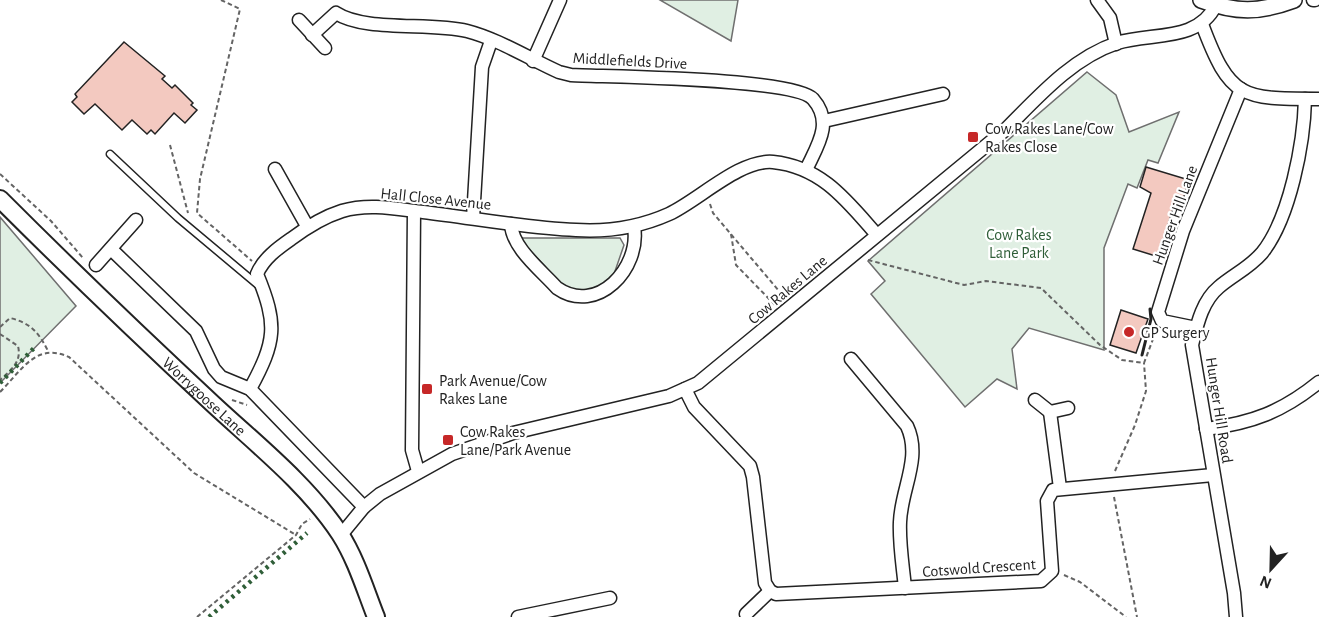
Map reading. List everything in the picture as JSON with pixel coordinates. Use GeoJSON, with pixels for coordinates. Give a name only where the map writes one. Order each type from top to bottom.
{"type":"FeatureCollection","features":[{"type":"Feature","properties":{"kind":"main road","name":"Worrygoose Lane"},"geometry":{"type":"LineString","coordinates":[[0,199],[74,274],[324,511],[341,535],[354,561],[376,617]]}},
{"type":"Feature","properties":{"kind":"street"},"geometry":{"type":"LineString","coordinates":[[312,34],[336,13],[331,0]]}},
{"type":"Feature","properties":{"kind":"street"},"geometry":{"type":"LineString","coordinates":[[533,61],[560,0]]}},
{"type":"Feature","properties":{"kind":"street"},"geometry":{"type":"LineString","coordinates":[[1097,0],[1110,18],[1116,44]]}},
{"type":"Feature","properties":{"kind":"street"},"geometry":{"type":"LineString","coordinates":[[1294,0],[1246,12],[1209,3],[1209,19],[1202,24],[1220,68],[1230,81],[1241,89],[1268,98],[1319,99]]}},
{"type":"Feature","properties":{"kind":"street","name":"Middlefields Drive"},"geometry":{"type":"LineString","coordinates":[[336,13],[350,21],[442,27],[469,32],[533,61],[571,75],[743,83],[799,90],[811,97],[824,121]]}},
{"type":"Feature","properties":{"kind":"street"},"geometry":{"type":"LineString","coordinates":[[299,20],[325,48]]}},
{"type":"Feature","properties":{"kind":"street","name":"Cow Rakes Lane"},"geometry":{"type":"LineString","coordinates":[[341,535],[364,507],[418,471],[478,444],[513,433],[669,396],[711,374],[1005,130],[1046,89],[1081,62],[1116,44],[1186,32],[1202,24]]}},
{"type":"Feature","properties":{"kind":"street"},"geometry":{"type":"LineString","coordinates":[[473,218],[482,67],[491,41]]}},
{"type":"Feature","properties":{"kind":"street","name":"Hunger Hill Lane"},"geometry":{"type":"LineString","coordinates":[[1162,321],[1158,312],[1183,231],[1241,89]]}},
{"type":"Feature","properties":{"kind":"street"},"geometry":{"type":"LineString","coordinates":[[806,170],[825,130],[824,121],[943,94]]}},
{"type":"Feature","properties":{"kind":"street","name":"Hunger Hill Road"},"geometry":{"type":"LineString","coordinates":[[1236,617],[1234,593],[1192,345],[1201,315],[1217,288],[1248,267],[1270,239],[1280,218],[1302,146],[1305,99]]}},
{"type":"Feature","properties":{"kind":"street","name":"Hall Close Avenue"},"geometry":{"type":"LineString","coordinates":[[261,266],[280,246],[308,226],[329,215],[355,209],[391,208],[577,230],[634,227],[670,214],[751,165],[770,162],[791,164],[806,170],[838,191],[877,235]]}},
{"type":"Feature","properties":{"kind":"street"},"geometry":{"type":"LineString","coordinates":[[275,169],[308,226]]}},
{"type":"Feature","properties":{"kind":"street"},"geometry":{"type":"LineString","coordinates":[[414,211],[412,450],[418,471]]}},
{"type":"Feature","properties":{"kind":"street"},"geometry":{"type":"LineString","coordinates":[[90,263],[111,249],[136,220]]}},
{"type":"Feature","properties":{"kind":"street"},"geometry":{"type":"LineString","coordinates":[[511,224],[511,233],[516,243],[557,288],[564,293],[579,296],[601,294],[618,280],[634,243],[634,227]]}},
{"type":"Feature","properties":{"kind":"street"},"geometry":{"type":"LineString","coordinates":[[111,249],[196,331],[214,369],[221,377],[250,389],[364,507]]}},
{"type":"Feature","properties":{"kind":"street"},"geometry":{"type":"LineString","coordinates":[[250,389],[267,357],[272,336],[272,315],[257,274],[261,266]]}},
{"type":"Feature","properties":{"kind":"street"},"geometry":{"type":"LineString","coordinates":[[1162,321],[1196,328]]}},
{"type":"Feature","properties":{"kind":"street"},"geometry":{"type":"LineString","coordinates":[[851,359],[907,426],[912,437],[913,460],[903,493],[900,522],[905,588]]}},
{"type":"Feature","properties":{"kind":"street"},"geometry":{"type":"LineString","coordinates":[[1206,429],[1256,420],[1306,393],[1319,382]]}},
{"type":"Feature","properties":{"kind":"street"},"geometry":{"type":"LineString","coordinates":[[685,389],[694,407],[750,466],[753,477],[765,583],[770,591],[746,614]]}},
{"type":"Feature","properties":{"kind":"street"},"geometry":{"type":"LineString","coordinates":[[1035,400],[1050,412],[1060,488],[1213,475]]}},
{"type":"Feature","properties":{"kind":"street"},"geometry":{"type":"LineString","coordinates":[[1050,412],[1068,408]]}},
{"type":"Feature","properties":{"kind":"street","name":"Cotswold Crescent"},"geometry":{"type":"LineString","coordinates":[[770,591],[785,594],[1041,581],[1052,571],[1047,501],[1053,490],[1060,488]]}},
{"type":"Feature","properties":{"kind":"street"},"geometry":{"type":"LineString","coordinates":[[518,617],[610,598]]}},
{"type":"Feature","properties":{"kind":"lane"},"geometry":{"type":"LineString","coordinates":[[110,154],[178,218],[263,289]]}},
{"type":"Feature","properties":{"kind":"path"},"geometry":{"type":"LineString","coordinates":[[221,0],[240,9],[200,178],[197,213],[248,259],[261,266]]}},
{"type":"Feature","properties":{"kind":"path"},"geometry":{"type":"LineString","coordinates":[[170,145],[187,212],[195,220]]}},
{"type":"Feature","properties":{"kind":"path"},"geometry":{"type":"LineString","coordinates":[[0,174],[51,221],[90,263]]}},
{"type":"Feature","properties":{"kind":"path"},"geometry":{"type":"LineString","coordinates":[[706,192],[713,213],[780,291],[802,298]]}},
{"type":"Feature","properties":{"kind":"path"},"geometry":{"type":"LineString","coordinates":[[731,234],[736,265],[784,313]]}},
{"type":"Feature","properties":{"kind":"path"},"geometry":{"type":"LineString","coordinates":[[853,255],[964,285],[986,281],[1041,288],[1100,345],[1131,363],[1144,363],[1157,326],[1162,321]]}},
{"type":"Feature","properties":{"kind":"path"},"geometry":{"type":"LineString","coordinates":[[240,259],[248,259]]}},
{"type":"Feature","properties":{"kind":"path"},"geometry":{"type":"LineString","coordinates":[[0,327],[10,318],[23,321],[39,333],[48,351]]}},
{"type":"Feature","properties":{"kind":"path"},"geometry":{"type":"LineString","coordinates":[[0,334],[18,346],[20,352],[18,361],[0,380]]}},
{"type":"Feature","properties":{"kind":"path"},"geometry":{"type":"LineString","coordinates":[[0,392],[38,355],[48,351],[69,357],[194,473],[296,535]]}},
{"type":"Feature","properties":{"kind":"path"},"geometry":{"type":"LineString","coordinates":[[228,399],[257,408],[267,405]]}},
{"type":"Feature","properties":{"kind":"path"},"geometry":{"type":"LineString","coordinates":[[197,617],[296,535],[302,524],[324,511]]}},
{"type":"Feature","properties":{"kind":"path"},"geometry":{"type":"LineString","coordinates":[[1052,571],[1080,582],[1126,617]]}},
{"type":"Feature","properties":{"kind":"green space"},"geometry":{"type":"Polygon","coordinates":[[[660,0],[738,0],[731,41],[660,0]]]}},
{"type":"Feature","properties":{"kind":"green space","name":"Cow Rakes Lane Park"},"geometry":{"type":"Polygon","coordinates":[[[1087,72],[1116,95],[1129,132],[1179,112],[1158,163],[1148,160],[1137,188],[1128,184],[1104,248],[1104,350],[1029,328],[1012,349],[1017,389],[997,379],[965,407],[871,294],[885,281],[868,261],[1087,72]]]}},
{"type":"Feature","properties":{"kind":"green space"},"geometry":{"type":"Polygon","coordinates":[[[0,217],[76,306],[0,383],[0,217]]]}},
{"type":"Feature","properties":{"kind":"green space"},"geometry":{"type":"Polygon","coordinates":[[[519,238],[620,238],[624,245],[613,277],[598,290],[574,291],[562,285],[519,238]]]}},
{"type":"Feature","properties":{"kind":"building"},"geometry":{"type":"Polygon","coordinates":[[[124,42],[165,76],[162,79],[172,88],[175,85],[193,103],[191,105],[197,110],[185,123],[174,113],[155,134],[151,130],[147,134],[132,120],[122,130],[95,104],[84,114],[72,102],[77,97],[75,94],[124,42]]]}},
{"type":"Feature","properties":{"kind":"building"},"geometry":{"type":"Polygon","coordinates":[[[1146,167],[1189,180],[1182,203],[1175,201],[1159,257],[1133,249],[1151,193],[1140,187],[1146,167]]]}},
{"type":"Feature","properties":{"kind":"building","name":"GP Surgery"},"geometry":{"type":"Polygon","coordinates":[[[1121,310],[1148,319],[1136,353],[1110,345],[1121,310]]]}},
{"type":"Feature","properties":{"kind":"hedge"},"geometry":{"type":"LineString","coordinates":[[0,383],[36,346]]}},
{"type":"Feature","properties":{"kind":"hedge"},"geometry":{"type":"LineString","coordinates":[[209,617],[307,533]]}},
{"type":"Feature","properties":{"kind":"wall"},"geometry":{"type":"LineString","coordinates":[[1142,355],[1151,319],[1150,309]]}},
{"type":"Feature","properties":{"kind":"place","name":"Cow Rakes Lane/Cow Rakes Close"},"geometry":{"type":"Point","coordinates":[973,137]}},
{"type":"Feature","properties":{"kind":"place","name":"GP Surgery"},"geometry":{"type":"Point","coordinates":[1129,332]}},
{"type":"Feature","properties":{"kind":"place","name":"Park Avenue/Cow Rakes Lane"},"geometry":{"type":"Point","coordinates":[427,389]}},
{"type":"Feature","properties":{"kind":"place","name":"Cow Rakes Lane/Park Avenue"},"geometry":{"type":"Point","coordinates":[448,440]}}]}
